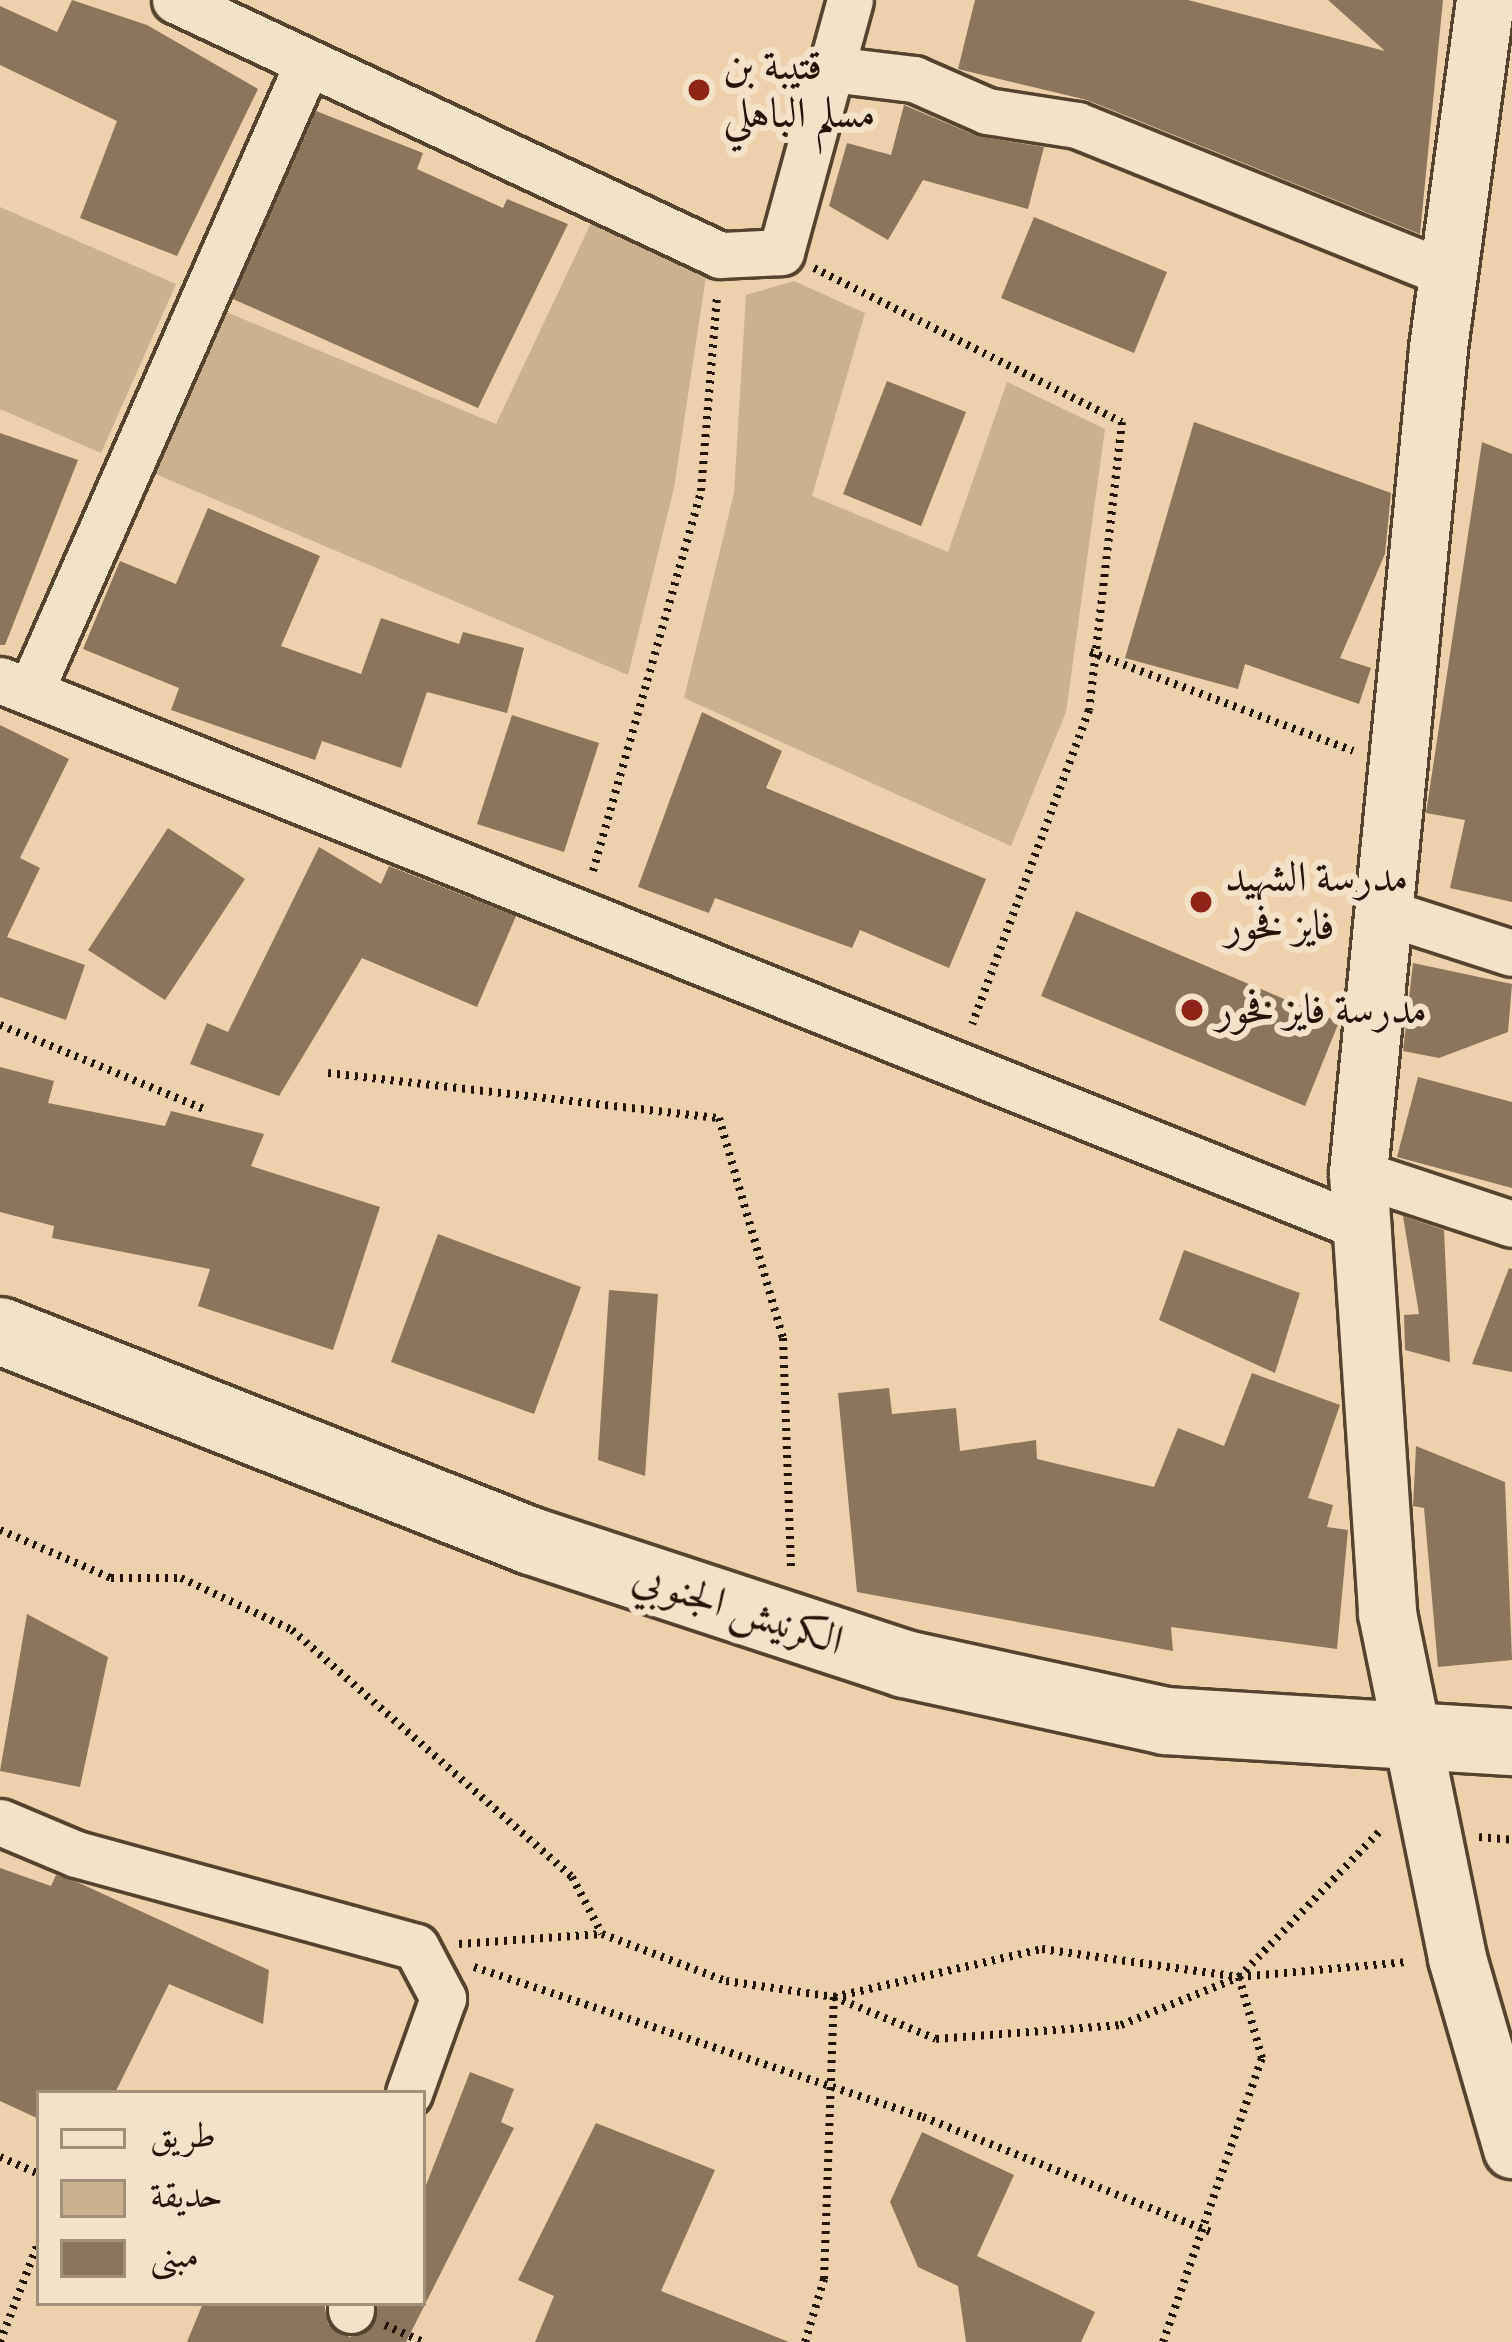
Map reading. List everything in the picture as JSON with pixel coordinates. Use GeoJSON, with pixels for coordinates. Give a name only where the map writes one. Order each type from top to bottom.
{"type":"FeatureCollection","features":[{"type":"Feature","properties":{"kind":"main road","name":"الكرنيش الجنوبي"},"geometry":{"type":"LineString","coordinates":[[0,1331],[531,1540],[904,1664],[1166,1721],[1415,1764],[1512,1742]]}},
{"type":"Feature","properties":{"kind":"street"},"geometry":{"type":"LineString","coordinates":[[175,0],[305,69],[720,255],[781,251],[850,0]]}},
{"type":"Feature","properties":{"kind":"street"},"geometry":{"type":"LineString","coordinates":[[1485,0],[1450,275],[1358,1173],[1369,1230],[1387,1613],[1457,1958],[1512,2149]]}},
{"type":"Feature","properties":{"kind":"street"},"geometry":{"type":"LineString","coordinates":[[305,69],[15,686],[1369,1230]]}},
{"type":"Feature","properties":{"kind":"street"},"geometry":{"type":"LineString","coordinates":[[831,69],[914,79],[988,111],[1077,125],[1450,275]]}},
{"type":"Feature","properties":{"kind":"street"},"geometry":{"type":"LineString","coordinates":[[1385,912],[1512,953]]}},
{"type":"Feature","properties":{"kind":"street"},"geometry":{"type":"LineString","coordinates":[[1358,1173],[1512,1224]]}},
{"type":"Feature","properties":{"kind":"street"},"geometry":{"type":"LineString","coordinates":[[0,1822],[76,1854],[416,1947],[443,1998],[410,2090]]}},
{"type":"Feature","properties":{"kind":"path"},"geometry":{"type":"LineString","coordinates":[[781,251],[1122,422],[1090,652],[1089,710],[957,1064]]}},
{"type":"Feature","properties":{"kind":"path"},"geometry":{"type":"LineString","coordinates":[[581,913],[701,491],[720,255]]}},
{"type":"Feature","properties":{"kind":"path"},"geometry":{"type":"LineString","coordinates":[[1090,652],[1398,768]]}},
{"type":"Feature","properties":{"kind":"path"},"geometry":{"type":"LineString","coordinates":[[0,1025],[206,1110]]}},
{"type":"Feature","properties":{"kind":"path"},"geometry":{"type":"LineString","coordinates":[[328,1073],[718,1118],[783,1338],[793,1628]]}},
{"type":"Feature","properties":{"kind":"path"},"geometry":{"type":"LineString","coordinates":[[0,1530],[111,1578],[181,1578],[292,1630],[572,1877],[602,1934]]}},
{"type":"Feature","properties":{"kind":"path"},"geometry":{"type":"LineString","coordinates":[[416,1947],[602,1934],[726,1982],[834,1997],[936,2039],[1121,2025],[1239,1977],[1415,1764]]}},
{"type":"Feature","properties":{"kind":"path"},"geometry":{"type":"LineString","coordinates":[[416,1947],[830,2090],[1210,2232]]}},
{"type":"Feature","properties":{"kind":"path"},"geometry":{"type":"LineString","coordinates":[[834,1997],[1042,1949],[1239,1977],[1457,1958]]}},
{"type":"Feature","properties":{"kind":"path"},"geometry":{"type":"LineString","coordinates":[[1163,2342],[1210,2232],[1262,2058],[1239,1977]]}},
{"type":"Feature","properties":{"kind":"path"},"geometry":{"type":"LineString","coordinates":[[805,2342],[824,2279],[834,1997]]}},
{"type":"Feature","properties":{"kind":"path"},"geometry":{"type":"LineString","coordinates":[[0,2157],[36,2173]]}},
{"type":"Feature","properties":{"kind":"path"},"geometry":{"type":"LineString","coordinates":[[0,2342],[36,2249]]}},
{"type":"Feature","properties":{"kind":"green space"},"geometry":{"type":"Polygon","coordinates":[[[0,207],[176,284],[101,453],[0,409],[0,207]]]}},
{"type":"Feature","properties":{"kind":"green space"},"geometry":{"type":"Polygon","coordinates":[[[591,223],[706,276],[674,488],[628,675],[153,473],[226,312],[496,424],[591,223]]]}},
{"type":"Feature","properties":{"kind":"green space"},"geometry":{"type":"Polygon","coordinates":[[[794,281],[865,313],[812,496],[948,552],[1007,382],[1105,429],[1066,712],[1011,846],[684,698],[734,493],[746,295],[794,281]]]}},
{"type":"Feature","properties":{"kind":"building"},"geometry":{"type":"Polygon","coordinates":[[[72,0],[147,25],[258,89],[177,256],[80,218],[117,121],[0,65],[0,6],[57,32],[72,0]]]}},
{"type":"Feature","properties":{"kind":"building"},"geometry":{"type":"Polygon","coordinates":[[[975,0],[1188,0],[1385,51],[1328,0],[1443,0],[1420,234],[1087,100],[958,69],[975,0]]]}},
{"type":"Feature","properties":{"kind":"building"},"geometry":{"type":"Polygon","coordinates":[[[904,105],[977,136],[1044,147],[1028,209],[923,180],[888,240],[829,206],[847,143],[891,155],[904,105]]]}},
{"type":"Feature","properties":{"kind":"building"},"geometry":{"type":"Polygon","coordinates":[[[316,111],[423,153],[417,169],[503,208],[507,199],[568,224],[478,408],[233,299],[316,111]]]}},
{"type":"Feature","properties":{"kind":"building"},"geometry":{"type":"Polygon","coordinates":[[[1034,217],[1167,272],[1134,353],[1001,298],[1034,217]]]}},
{"type":"Feature","properties":{"kind":"building"},"geometry":{"type":"Polygon","coordinates":[[[887,381],[966,412],[921,526],[843,494],[887,381]]]}},
{"type":"Feature","properties":{"kind":"building"},"geometry":{"type":"Polygon","coordinates":[[[1194,422],[1391,493],[1385,554],[1340,658],[1371,668],[1359,704],[1245,664],[1238,689],[1125,658],[1194,422]]]}},
{"type":"Feature","properties":{"kind":"building"},"geometry":{"type":"Polygon","coordinates":[[[0,433],[78,460],[5,645],[0,645],[0,433]]]}},
{"type":"Feature","properties":{"kind":"building"},"geometry":{"type":"Polygon","coordinates":[[[1482,442],[1512,454],[1512,902],[1450,888],[1465,820],[1426,813],[1482,442]]]}},
{"type":"Feature","properties":{"kind":"building"},"geometry":{"type":"Polygon","coordinates":[[[208,508],[320,556],[281,646],[361,674],[381,618],[459,644],[463,632],[524,648],[507,713],[427,692],[401,768],[322,741],[315,760],[171,710],[179,688],[83,649],[120,561],[176,584],[208,508]]]}},
{"type":"Feature","properties":{"kind":"building"},"geometry":{"type":"Polygon","coordinates":[[[702,712],[782,751],[766,788],[986,879],[949,968],[860,930],[852,948],[715,898],[709,913],[638,887],[702,712]]]}},
{"type":"Feature","properties":{"kind":"building"},"geometry":{"type":"Polygon","coordinates":[[[512,715],[599,743],[564,852],[477,824],[512,715]]]}},
{"type":"Feature","properties":{"kind":"building"},"geometry":{"type":"Polygon","coordinates":[[[0,725],[69,759],[20,858],[40,868],[7,937],[85,965],[66,1020],[0,997],[0,725]]]}},
{"type":"Feature","properties":{"kind":"building"},"geometry":{"type":"Polygon","coordinates":[[[168,828],[245,879],[165,1000],[88,950],[168,828]]]}},
{"type":"Feature","properties":{"kind":"building"},"geometry":{"type":"Polygon","coordinates":[[[319,847],[381,884],[389,866],[516,916],[477,1007],[362,958],[279,1096],[190,1064],[207,1023],[228,1032],[319,847]]]}},
{"type":"Feature","properties":{"kind":"building","name":"مدرسة فايز فخور"},"geometry":{"type":"Polygon","coordinates":[[[1076,911],[1339,1022],[1305,1106],[1041,996],[1076,911]]]}},
{"type":"Feature","properties":{"kind":"building"},"geometry":{"type":"Polygon","coordinates":[[[1413,963],[1512,984],[1508,1032],[1439,1058],[1403,1051],[1413,963]]]}},
{"type":"Feature","properties":{"kind":"building"},"geometry":{"type":"Polygon","coordinates":[[[0,1067],[54,1081],[48,1103],[165,1126],[171,1111],[264,1134],[251,1166],[380,1207],[333,1350],[198,1306],[210,1269],[52,1238],[54,1226],[0,1212],[0,1067]]]}},
{"type":"Feature","properties":{"kind":"building"},"geometry":{"type":"Polygon","coordinates":[[[1418,1077],[1512,1102],[1512,1188],[1397,1157],[1418,1077]]]}},
{"type":"Feature","properties":{"kind":"building"},"geometry":{"type":"Polygon","coordinates":[[[1403,1216],[1444,1230],[1450,1362],[1405,1350],[1404,1315],[1419,1314],[1403,1216]]]}},
{"type":"Feature","properties":{"kind":"building"},"geometry":{"type":"Polygon","coordinates":[[[438,1234],[581,1287],[534,1414],[391,1362],[438,1234]]]}},
{"type":"Feature","properties":{"kind":"building"},"geometry":{"type":"Polygon","coordinates":[[[1184,1250],[1300,1293],[1275,1373],[1159,1320],[1184,1250]]]}},
{"type":"Feature","properties":{"kind":"building"},"geometry":{"type":"Polygon","coordinates":[[[1512,1269],[1512,1372],[1472,1364],[1512,1269]]]}},
{"type":"Feature","properties":{"kind":"building"},"geometry":{"type":"Polygon","coordinates":[[[609,1290],[658,1294],[645,1476],[598,1460],[609,1290]]]}},
{"type":"Feature","properties":{"kind":"building"},"geometry":{"type":"Polygon","coordinates":[[[1252,1373],[1340,1405],[1308,1498],[1333,1505],[1327,1527],[1348,1530],[1337,1649],[1171,1627],[1173,1651],[857,1592],[838,1393],[889,1388],[892,1414],[956,1408],[960,1451],[1036,1440],[1037,1459],[1154,1487],[1178,1428],[1224,1446],[1252,1373]]]}},
{"type":"Feature","properties":{"kind":"building"},"geometry":{"type":"Polygon","coordinates":[[[1416,1446],[1505,1482],[1512,1660],[1438,1667],[1424,1508],[1413,1506],[1416,1446]]]}},
{"type":"Feature","properties":{"kind":"building"},"geometry":{"type":"Polygon","coordinates":[[[27,1614],[108,1657],[80,1787],[0,1771],[27,1614]]]}},
{"type":"Feature","properties":{"kind":"building"},"geometry":{"type":"Polygon","coordinates":[[[0,1868],[51,1886],[56,1875],[77,1882],[269,1970],[263,2024],[169,1984],[116,2090],[36,2090],[36,2118],[0,2101],[0,1868]]]}},
{"type":"Feature","properties":{"kind":"building"},"geometry":{"type":"Polygon","coordinates":[[[470,2072],[514,2089],[501,2122],[514,2128],[426,2302],[426,2185],[470,2072]]]}},
{"type":"Feature","properties":{"kind":"building"},"geometry":{"type":"Polygon","coordinates":[[[596,2123],[715,2170],[661,2291],[789,2342],[535,2342],[554,2296],[518,2280],[596,2123]]]}},
{"type":"Feature","properties":{"kind":"building"},"geometry":{"type":"Polygon","coordinates":[[[922,2132],[1014,2175],[977,2256],[1095,2312],[1081,2342],[966,2342],[958,2286],[918,2267],[890,2202],[922,2132]]]}},
{"type":"Feature","properties":{"kind":"building"},"geometry":{"type":"Polygon","coordinates":[[[202,2306],[325,2306],[328,2324],[350,2337],[374,2324],[377,2306],[424,2306],[406,2342],[187,2342],[202,2306]]]}},
{"type":"Feature","properties":{"kind":"place","name":"قتيبة بن مسلم الباهلي"},"geometry":{"type":"Point","coordinates":[699,90]}},
{"type":"Feature","properties":{"kind":"place","name":"مدرسة الشهيد فايز فخور"},"geometry":{"type":"Point","coordinates":[1201,902]}},
{"type":"Feature","properties":{"kind":"place","name":"مدرسة فايز فخور"},"geometry":{"type":"Point","coordinates":[1192,1010]}}]}
